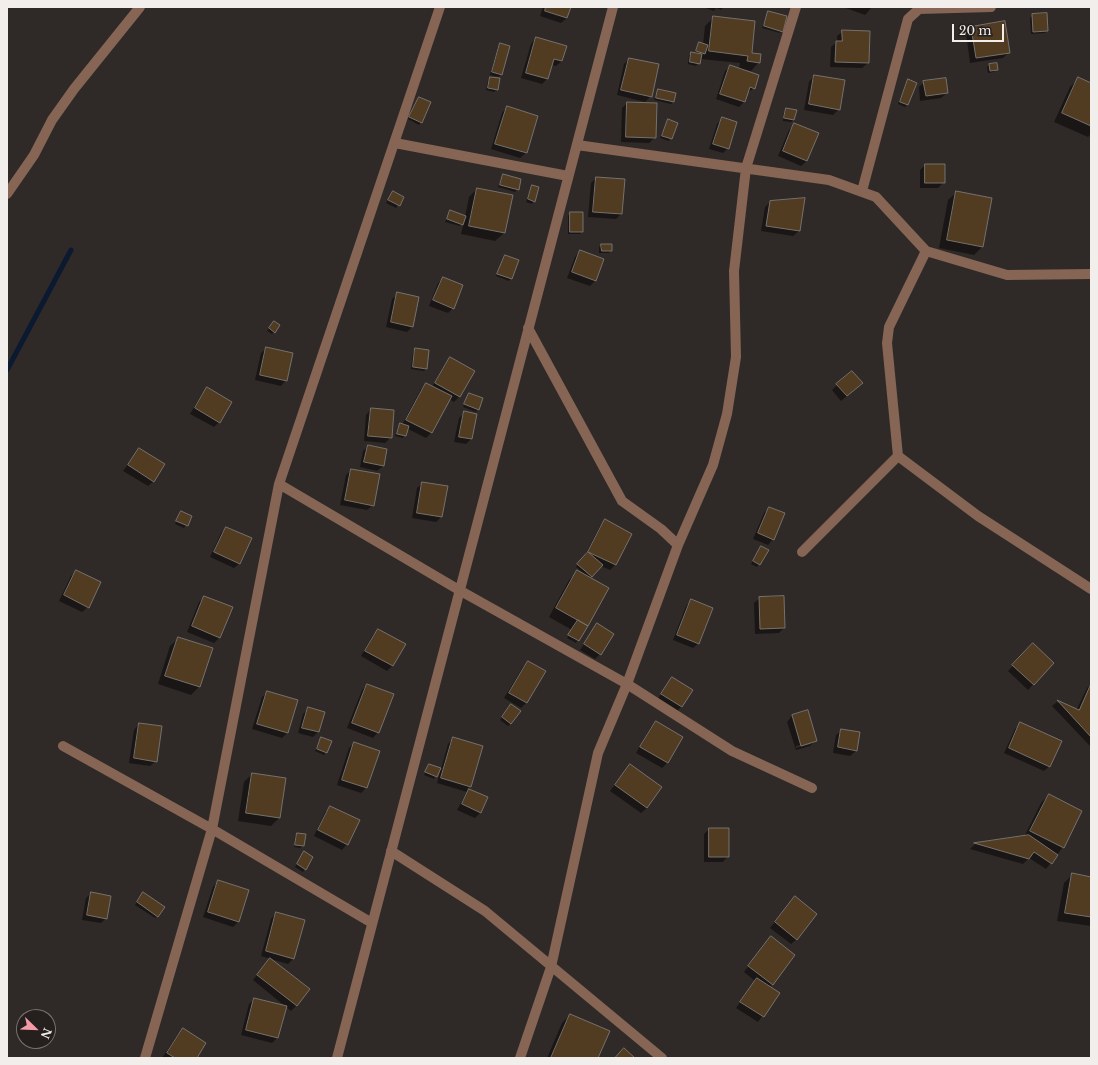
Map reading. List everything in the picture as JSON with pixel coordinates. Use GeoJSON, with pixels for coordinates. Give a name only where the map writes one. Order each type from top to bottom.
{"type":"FeatureCollection","features":[{"type":"Feature","properties":{"kind":"street"},"geometry":{"type":"LineString","coordinates":[[7,194],[34,155],[52,120],[74,89],[140,7]]}},
{"type":"Feature","properties":{"kind":"street"},"geometry":{"type":"LineString","coordinates":[[145,1058],[212,829],[279,484],[440,7]]}},
{"type":"Feature","properties":{"kind":"street"},"geometry":{"type":"LineString","coordinates":[[337,1058],[613,7]]}},
{"type":"Feature","properties":{"kind":"street"},"geometry":{"type":"LineString","coordinates":[[520,1058],[551,966],[598,753],[627,684],[678,545],[713,465],[727,414],[736,357],[734,271],[746,168],[796,7]]}},
{"type":"Feature","properties":{"kind":"street"},"geometry":{"type":"LineString","coordinates":[[862,191],[908,19],[920,9],[991,7]]}},
{"type":"Feature","properties":{"kind":"street"},"geometry":{"type":"LineString","coordinates":[[395,143],[568,176]]}},
{"type":"Feature","properties":{"kind":"street"},"geometry":{"type":"LineString","coordinates":[[576,144],[829,180],[876,196],[926,251],[1007,275],[1091,274]]}},
{"type":"Feature","properties":{"kind":"street"},"geometry":{"type":"LineString","coordinates":[[926,251],[889,327],[887,343],[898,456],[978,516],[1091,589]]}},
{"type":"Feature","properties":{"kind":"street"},"geometry":{"type":"LineString","coordinates":[[528,328],[622,502],[661,529],[678,545]]}},
{"type":"Feature","properties":{"kind":"street"},"geometry":{"type":"LineString","coordinates":[[802,552],[898,456]]}},
{"type":"Feature","properties":{"kind":"street"},"geometry":{"type":"LineString","coordinates":[[279,484],[459,590],[627,684],[732,751],[812,788]]}},
{"type":"Feature","properties":{"kind":"street"},"geometry":{"type":"LineString","coordinates":[[63,746],[212,829],[372,923]]}},
{"type":"Feature","properties":{"kind":"street"},"geometry":{"type":"LineString","coordinates":[[391,850],[485,911],[662,1058]]}},
{"type":"Feature","properties":{"kind":"building"},"geometry":{"type":"Polygon","coordinates":[[[546,7],[571,7],[567,18],[545,11],[546,7]]]}},
{"type":"Feature","properties":{"kind":"building"},"geometry":{"type":"Polygon","coordinates":[[[768,11],[787,16],[783,32],[764,26],[768,11]]]}},
{"type":"Feature","properties":{"kind":"building"},"geometry":{"type":"Polygon","coordinates":[[[1047,13],[1048,31],[1033,32],[1032,14],[1047,13]]]}},
{"type":"Feature","properties":{"kind":"building"},"geometry":{"type":"Polygon","coordinates":[[[713,16],[755,21],[752,53],[761,54],[760,63],[747,61],[748,56],[709,51],[713,16]]]}},
{"type":"Feature","properties":{"kind":"building"},"geometry":{"type":"Polygon","coordinates":[[[1005,21],[1010,53],[976,58],[971,27],[1005,21]]]}},
{"type":"Feature","properties":{"kind":"building"},"geometry":{"type":"Polygon","coordinates":[[[842,30],[870,31],[869,63],[835,62],[836,41],[842,41],[842,30]]]}},
{"type":"Feature","properties":{"kind":"building"},"geometry":{"type":"Polygon","coordinates":[[[536,37],[567,46],[562,61],[554,59],[548,79],[526,73],[536,37]]]}},
{"type":"Feature","properties":{"kind":"building"},"geometry":{"type":"Polygon","coordinates":[[[699,42],[708,45],[705,54],[696,51],[699,42]]]}},
{"type":"Feature","properties":{"kind":"building"},"geometry":{"type":"Polygon","coordinates":[[[500,43],[510,46],[502,75],[492,72],[500,43]]]}},
{"type":"Feature","properties":{"kind":"building"},"geometry":{"type":"Polygon","coordinates":[[[691,52],[702,54],[700,64],[690,62],[691,52]]]}},
{"type":"Feature","properties":{"kind":"building"},"geometry":{"type":"Polygon","coordinates":[[[629,58],[659,64],[652,97],[621,90],[629,58]]]}},
{"type":"Feature","properties":{"kind":"building"},"geometry":{"type":"Polygon","coordinates":[[[997,63],[998,70],[990,71],[989,64],[997,63]]]}},
{"type":"Feature","properties":{"kind":"building"},"geometry":{"type":"Polygon","coordinates":[[[730,65],[759,75],[755,89],[750,87],[745,102],[720,94],[730,65]]]}},
{"type":"Feature","properties":{"kind":"building"},"geometry":{"type":"Polygon","coordinates":[[[814,75],[845,80],[840,110],[809,104],[814,75]]]}},
{"type":"Feature","properties":{"kind":"building"},"geometry":{"type":"Polygon","coordinates":[[[490,77],[500,78],[498,90],[488,88],[490,77]]]}},
{"type":"Feature","properties":{"kind":"building"},"geometry":{"type":"Polygon","coordinates":[[[1078,77],[1091,83],[1091,126],[1062,113],[1078,77]]]}},
{"type":"Feature","properties":{"kind":"building"},"geometry":{"type":"Polygon","coordinates":[[[946,78],[948,93],[926,96],[923,81],[946,78]]]}},
{"type":"Feature","properties":{"kind":"building"},"geometry":{"type":"Polygon","coordinates":[[[908,79],[917,83],[908,105],[900,102],[908,79]]]}},
{"type":"Feature","properties":{"kind":"building"},"geometry":{"type":"Polygon","coordinates":[[[658,89],[676,93],[674,102],[656,98],[658,89]]]}},
{"type":"Feature","properties":{"kind":"building"},"geometry":{"type":"Polygon","coordinates":[[[419,97],[431,102],[422,123],[409,117],[419,97]]]}},
{"type":"Feature","properties":{"kind":"building"},"geometry":{"type":"Polygon","coordinates":[[[627,102],[657,103],[656,138],[626,137],[627,102]]]}},
{"type":"Feature","properties":{"kind":"building"},"geometry":{"type":"Polygon","coordinates":[[[507,106],[538,116],[527,153],[495,144],[507,106]]]}},
{"type":"Feature","properties":{"kind":"building"},"geometry":{"type":"Polygon","coordinates":[[[786,108],[797,110],[794,120],[784,118],[786,108]]]}},
{"type":"Feature","properties":{"kind":"building"},"geometry":{"type":"Polygon","coordinates":[[[722,117],[737,122],[729,149],[713,144],[722,117]]]}},
{"type":"Feature","properties":{"kind":"building"},"geometry":{"type":"Polygon","coordinates":[[[668,119],[678,123],[672,139],[662,136],[668,119]]]}},
{"type":"Feature","properties":{"kind":"building"},"geometry":{"type":"Polygon","coordinates":[[[794,123],[819,133],[807,161],[783,151],[794,123]]]}},
{"type":"Feature","properties":{"kind":"building"},"geometry":{"type":"Polygon","coordinates":[[[925,164],[945,164],[945,183],[925,183],[925,164]]]}},
{"type":"Feature","properties":{"kind":"building"},"geometry":{"type":"Polygon","coordinates":[[[503,174],[521,179],[519,190],[500,185],[503,174]]]}},
{"type":"Feature","properties":{"kind":"building"},"geometry":{"type":"Polygon","coordinates":[[[596,177],[625,179],[622,214],[593,212],[596,177]]]}},
{"type":"Feature","properties":{"kind":"building"},"geometry":{"type":"Polygon","coordinates":[[[532,185],[539,187],[535,202],[528,199],[532,185]]]}},
{"type":"Feature","properties":{"kind":"building"},"geometry":{"type":"Polygon","coordinates":[[[477,188],[513,195],[505,233],[469,226],[477,188]]]}},
{"type":"Feature","properties":{"kind":"building"},"geometry":{"type":"Polygon","coordinates":[[[393,191],[404,197],[400,206],[388,200],[393,191]]]}},
{"type":"Feature","properties":{"kind":"building"},"geometry":{"type":"Polygon","coordinates":[[[956,191],[992,198],[983,247],[947,240],[956,191]]]}},
{"type":"Feature","properties":{"kind":"building"},"geometry":{"type":"Polygon","coordinates":[[[805,198],[800,231],[766,226],[770,201],[805,198]]]}},
{"type":"Feature","properties":{"kind":"building"},"geometry":{"type":"Polygon","coordinates":[[[450,210],[466,216],[463,225],[447,219],[450,210]]]}},
{"type":"Feature","properties":{"kind":"building"},"geometry":{"type":"Polygon","coordinates":[[[570,212],[583,212],[583,232],[570,232],[570,212]]]}},
{"type":"Feature","properties":{"kind":"building"},"geometry":{"type":"Polygon","coordinates":[[[601,244],[612,244],[612,251],[602,251],[601,244]]]}},
{"type":"Feature","properties":{"kind":"building"},"geometry":{"type":"Polygon","coordinates":[[[580,250],[604,259],[596,281],[572,272],[580,250]]]}},
{"type":"Feature","properties":{"kind":"building"},"geometry":{"type":"Polygon","coordinates":[[[505,255],[519,260],[512,279],[497,274],[505,255]]]}},
{"type":"Feature","properties":{"kind":"building"},"geometry":{"type":"Polygon","coordinates":[[[443,277],[463,285],[454,309],[433,300],[443,277]]]}},
{"type":"Feature","properties":{"kind":"building"},"geometry":{"type":"Polygon","coordinates":[[[397,292],[419,297],[413,327],[391,322],[397,292]]]}},
{"type":"Feature","properties":{"kind":"building"},"geometry":{"type":"Polygon","coordinates":[[[274,321],[280,325],[275,333],[269,328],[274,321]]]}},
{"type":"Feature","properties":{"kind":"building"},"geometry":{"type":"Polygon","coordinates":[[[266,347],[293,353],[287,381],[260,375],[266,347]]]}},
{"type":"Feature","properties":{"kind":"building"},"geometry":{"type":"Polygon","coordinates":[[[415,348],[429,350],[427,369],[413,367],[415,348]]]}},
{"type":"Feature","properties":{"kind":"building"},"geometry":{"type":"Polygon","coordinates":[[[450,357],[475,371],[460,397],[435,383],[450,357]]]}},
{"type":"Feature","properties":{"kind":"building"},"geometry":{"type":"Polygon","coordinates":[[[852,371],[863,383],[847,396],[836,384],[852,371]]]}},
{"type":"Feature","properties":{"kind":"building"},"geometry":{"type":"Polygon","coordinates":[[[426,383],[452,396],[432,433],[406,420],[426,383]]]}},
{"type":"Feature","properties":{"kind":"building"},"geometry":{"type":"Polygon","coordinates":[[[207,387],[232,402],[220,423],[195,408],[207,387]]]}},
{"type":"Feature","properties":{"kind":"building"},"geometry":{"type":"Polygon","coordinates":[[[469,393],[483,398],[479,410],[464,404],[469,393]]]}},
{"type":"Feature","properties":{"kind":"building"},"geometry":{"type":"Polygon","coordinates":[[[371,408],[394,410],[392,438],[368,436],[371,408]]]}},
{"type":"Feature","properties":{"kind":"building"},"geometry":{"type":"Polygon","coordinates":[[[464,411],[477,414],[472,439],[459,437],[464,411]]]}},
{"type":"Feature","properties":{"kind":"building"},"geometry":{"type":"Polygon","coordinates":[[[400,423],[409,426],[406,436],[397,434],[400,423]]]}},
{"type":"Feature","properties":{"kind":"building"},"geometry":{"type":"Polygon","coordinates":[[[368,445],[387,449],[384,466],[364,462],[368,445]]]}},
{"type":"Feature","properties":{"kind":"building"},"geometry":{"type":"Polygon","coordinates":[[[139,448],[165,464],[154,482],[128,465],[139,448]]]}},
{"type":"Feature","properties":{"kind":"building"},"geometry":{"type":"Polygon","coordinates":[[[351,469],[380,474],[374,506],[345,500],[351,469]]]}},
{"type":"Feature","properties":{"kind":"building"},"geometry":{"type":"Polygon","coordinates":[[[422,482],[448,486],[442,517],[417,513],[422,482]]]}},
{"type":"Feature","properties":{"kind":"building"},"geometry":{"type":"Polygon","coordinates":[[[769,507],[785,513],[774,540],[758,533],[769,507]]]}},
{"type":"Feature","properties":{"kind":"building"},"geometry":{"type":"Polygon","coordinates":[[[181,511],[192,516],[188,526],[176,521],[181,511]]]}},
{"type":"Feature","properties":{"kind":"building"},"geometry":{"type":"Polygon","coordinates":[[[605,519],[632,534],[616,565],[588,552],[605,519]]]}},
{"type":"Feature","properties":{"kind":"building"},"geometry":{"type":"Polygon","coordinates":[[[226,527],[252,538],[240,564],[214,552],[226,527]]]}},
{"type":"Feature","properties":{"kind":"building"},"geometry":{"type":"Polygon","coordinates":[[[761,546],[769,550],[760,565],[753,561],[761,546]]]}},
{"type":"Feature","properties":{"kind":"building"},"geometry":{"type":"Polygon","coordinates":[[[588,552],[603,565],[592,577],[577,564],[588,552]]]}},
{"type":"Feature","properties":{"kind":"building"},"geometry":{"type":"Polygon","coordinates":[[[76,570],[101,582],[89,608],[64,595],[76,570]]]}},
{"type":"Feature","properties":{"kind":"building"},"geometry":{"type":"Polygon","coordinates":[[[577,570],[609,588],[588,626],[556,608],[577,570]]]}},
{"type":"Feature","properties":{"kind":"building"},"geometry":{"type":"Polygon","coordinates":[[[204,596],[233,607],[220,638],[192,626],[204,596]]]}},
{"type":"Feature","properties":{"kind":"building"},"geometry":{"type":"Polygon","coordinates":[[[784,596],[785,628],[760,629],[759,597],[784,596]]]}},
{"type":"Feature","properties":{"kind":"building"},"geometry":{"type":"Polygon","coordinates":[[[691,599],[713,608],[699,644],[677,635],[691,599]]]}},
{"type":"Feature","properties":{"kind":"building"},"geometry":{"type":"Polygon","coordinates":[[[578,620],[588,626],[579,641],[568,635],[578,620]]]}},
{"type":"Feature","properties":{"kind":"building"},"geometry":{"type":"Polygon","coordinates":[[[597,623],[614,634],[601,655],[584,644],[597,623]]]}},
{"type":"Feature","properties":{"kind":"building"},"geometry":{"type":"Polygon","coordinates":[[[378,629],[406,644],[393,666],[365,651],[378,629]]]}},
{"type":"Feature","properties":{"kind":"building"},"geometry":{"type":"Polygon","coordinates":[[[178,637],[213,648],[200,687],[165,676],[178,637]]]}},
{"type":"Feature","properties":{"kind":"building"},"geometry":{"type":"Polygon","coordinates":[[[1033,643],[1054,663],[1034,685],[1012,665],[1033,643]]]}},
{"type":"Feature","properties":{"kind":"building"},"geometry":{"type":"Polygon","coordinates":[[[528,661],[546,671],[527,703],[509,693],[528,661]]]}},
{"type":"Feature","properties":{"kind":"building"},"geometry":{"type":"Polygon","coordinates":[[[672,677],[693,690],[682,707],[661,694],[672,677]]]}},
{"type":"Feature","properties":{"kind":"building"},"geometry":{"type":"Polygon","coordinates":[[[367,684],[394,694],[379,733],[352,723],[367,684]]]}},
{"type":"Feature","properties":{"kind":"building"},"geometry":{"type":"Polygon","coordinates":[[[1091,684],[1091,737],[1057,700],[1079,710],[1091,684]]]}},
{"type":"Feature","properties":{"kind":"building"},"geometry":{"type":"Polygon","coordinates":[[[267,691],[298,700],[288,733],[257,724],[267,691]]]}},
{"type":"Feature","properties":{"kind":"building"},"geometry":{"type":"Polygon","coordinates":[[[511,704],[521,711],[511,724],[502,717],[511,704]]]}},
{"type":"Feature","properties":{"kind":"building"},"geometry":{"type":"Polygon","coordinates":[[[308,707],[325,712],[319,732],[302,728],[308,707]]]}},
{"type":"Feature","properties":{"kind":"building"},"geometry":{"type":"Polygon","coordinates":[[[808,710],[817,741],[801,746],[792,715],[808,710]]]}},
{"type":"Feature","properties":{"kind":"building"},"geometry":{"type":"Polygon","coordinates":[[[656,721],[683,737],[668,763],[640,747],[656,721]]]}},
{"type":"Feature","properties":{"kind":"building"},"geometry":{"type":"Polygon","coordinates":[[[1020,722],[1062,741],[1050,767],[1009,748],[1020,722]]]}},
{"type":"Feature","properties":{"kind":"building"},"geometry":{"type":"Polygon","coordinates":[[[139,723],[162,726],[157,762],[134,758],[139,723]]]}},
{"type":"Feature","properties":{"kind":"building"},"geometry":{"type":"Polygon","coordinates":[[[841,729],[860,732],[857,751],[838,747],[841,729]]]}},
{"type":"Feature","properties":{"kind":"building"},"geometry":{"type":"Polygon","coordinates":[[[321,737],[332,741],[327,753],[317,749],[321,737]]]}},
{"type":"Feature","properties":{"kind":"building"},"geometry":{"type":"Polygon","coordinates":[[[453,737],[483,746],[471,787],[441,778],[453,737]]]}},
{"type":"Feature","properties":{"kind":"building"},"geometry":{"type":"Polygon","coordinates":[[[354,742],[380,751],[367,788],[342,780],[354,742]]]}},
{"type":"Feature","properties":{"kind":"building"},"geometry":{"type":"Polygon","coordinates":[[[429,764],[441,768],[437,777],[425,772],[429,764]]]}},
{"type":"Feature","properties":{"kind":"building"},"geometry":{"type":"Polygon","coordinates":[[[630,764],[662,787],[647,808],[615,785],[630,764]]]}},
{"type":"Feature","properties":{"kind":"building"},"geometry":{"type":"Polygon","coordinates":[[[252,773],[286,778],[280,818],[246,813],[252,773]]]}},
{"type":"Feature","properties":{"kind":"building"},"geometry":{"type":"Polygon","coordinates":[[[469,789],[488,797],[481,813],[462,804],[469,789]]]}},
{"type":"Feature","properties":{"kind":"building"},"geometry":{"type":"Polygon","coordinates":[[[1049,794],[1082,811],[1064,848],[1030,831],[1049,794]]]}},
{"type":"Feature","properties":{"kind":"building"},"geometry":{"type":"Polygon","coordinates":[[[330,806],[360,820],[348,845],[318,830],[330,806]]]}},
{"type":"Feature","properties":{"kind":"building"},"geometry":{"type":"Polygon","coordinates":[[[709,828],[729,828],[729,857],[709,857],[709,828]]]}},
{"type":"Feature","properties":{"kind":"building"},"geometry":{"type":"Polygon","coordinates":[[[297,833],[306,834],[304,846],[295,845],[297,833]]]}},
{"type":"Feature","properties":{"kind":"building"},"geometry":{"type":"Polygon","coordinates":[[[1029,835],[1058,855],[1052,864],[1034,852],[1029,859],[974,843],[1029,835]]]}},
{"type":"Feature","properties":{"kind":"building"},"geometry":{"type":"Polygon","coordinates":[[[304,851],[313,857],[306,870],[297,864],[304,851]]]}},
{"type":"Feature","properties":{"kind":"building"},"geometry":{"type":"Polygon","coordinates":[[[1072,873],[1091,877],[1091,917],[1065,913],[1072,873]]]}},
{"type":"Feature","properties":{"kind":"building"},"geometry":{"type":"Polygon","coordinates":[[[218,880],[249,890],[239,922],[208,912],[218,880]]]}},
{"type":"Feature","properties":{"kind":"building"},"geometry":{"type":"Polygon","coordinates":[[[91,892],[111,896],[107,919],[87,915],[91,892]]]}},
{"type":"Feature","properties":{"kind":"building"},"geometry":{"type":"Polygon","coordinates":[[[143,892],[165,907],[158,917],[137,902],[143,892]]]}},
{"type":"Feature","properties":{"kind":"building"},"geometry":{"type":"Polygon","coordinates":[[[795,896],[817,914],[797,940],[775,922],[795,896]]]}},
{"type":"Feature","properties":{"kind":"building"},"geometry":{"type":"Polygon","coordinates":[[[276,912],[305,920],[294,959],[266,951],[276,912]]]}},
{"type":"Feature","properties":{"kind":"building"},"geometry":{"type":"Polygon","coordinates":[[[771,936],[795,955],[773,985],[748,966],[771,936]]]}},
{"type":"Feature","properties":{"kind":"building"},"geometry":{"type":"Polygon","coordinates":[[[270,958],[310,989],[297,1006],[257,975],[270,958]]]}},
{"type":"Feature","properties":{"kind":"building"},"geometry":{"type":"Polygon","coordinates":[[[757,978],[780,993],[764,1017],[740,1002],[757,978]]]}},
{"type":"Feature","properties":{"kind":"building"},"geometry":{"type":"Polygon","coordinates":[[[254,998],[287,1006],[278,1038],[246,1030],[254,998]]]}},
{"type":"Feature","properties":{"kind":"building"},"geometry":{"type":"Polygon","coordinates":[[[570,1014],[610,1031],[598,1058],[551,1058],[570,1014]]]}},
{"type":"Feature","properties":{"kind":"building"},"geometry":{"type":"Polygon","coordinates":[[[183,1028],[206,1043],[197,1058],[175,1058],[167,1053],[183,1028]]]}},
{"type":"Feature","properties":{"kind":"building"},"geometry":{"type":"Polygon","coordinates":[[[624,1048],[635,1058],[615,1058],[624,1048]]]}},
{"type":"Feature","properties":{"kind":"waterway"},"geometry":{"type":"LineString","coordinates":[[7,370],[71,250]]}}]}
